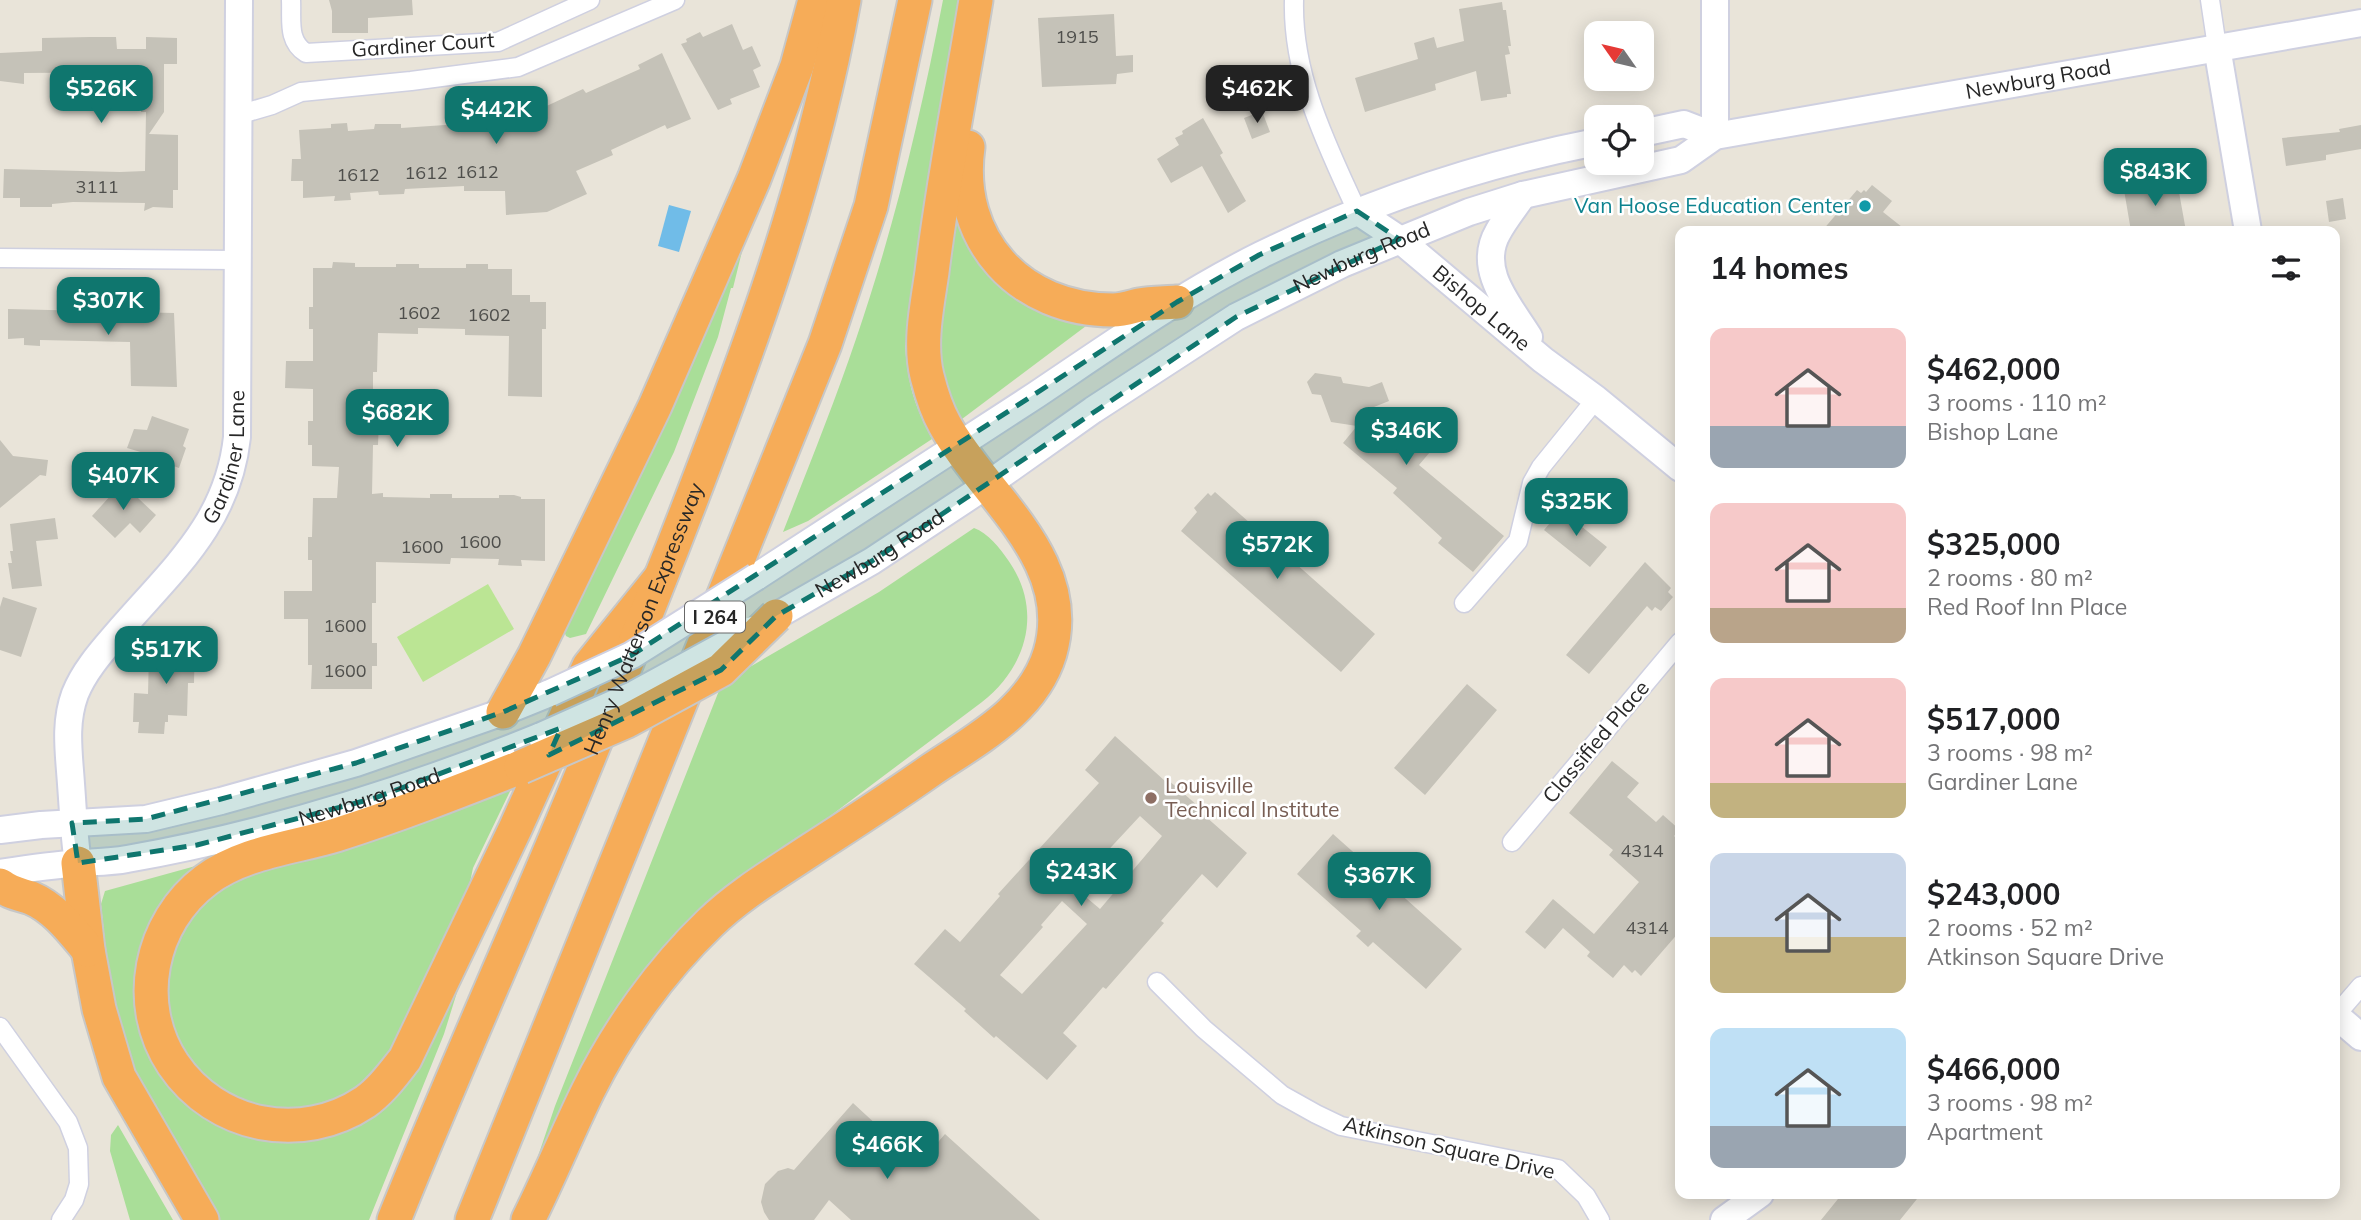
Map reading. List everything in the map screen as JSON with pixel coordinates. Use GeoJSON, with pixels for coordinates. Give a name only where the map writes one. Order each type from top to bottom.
{"type":"FeatureCollection","features":[{"type":"Feature","properties":{"kind":"highway"},"geometry":{"type":"LineString","coordinates":[[503,712],[534,656],[655,406],[754,179],[797,66],[815,0]]}},
{"type":"Feature","properties":{"kind":"highway","name":"Henry Watterson Expressway"},"geometry":{"type":"LineString","coordinates":[[394,1220],[446,1090],[582,775],[725,413],[760,316],[798,197],[844,0]]}},
{"type":"Feature","properties":{"kind":"highway","name":"I 264"},"geometry":{"type":"LineString","coordinates":[[472,1220],[825,344],[871,206],[915,0]]}},
{"type":"Feature","properties":{"kind":"highway"},"geometry":{"type":"LineString","coordinates":[[528,1220],[589,1088],[629,1021],[667,971],[708,926],[740,896],[998,725],[1034,689],[1049,655],[1054,636],[1055,613],[1046,572],[1031,542],[943,422],[923,358],[939,212],[976,0]]}},
{"type":"Feature","properties":{"kind":"highway"},"geometry":{"type":"LineString","coordinates":[[990,0],[965,168],[966,188],[973,217],[983,240],[1010,275],[1042,296],[1061,304],[1116,310],[1142,304],[1177,302]]}},
{"type":"Feature","properties":{"kind":"highway"},"geometry":{"type":"LineString","coordinates":[[660,578],[589,666],[521,818],[411,1047],[389,1080],[367,1101],[341,1116],[314,1125],[292,1126],[271,1125],[226,1111],[186,1081],[172,1063],[153,1018],[150,995],[152,968],[158,947],[177,909],[189,894],[208,878],[242,860],[336,835],[438,799],[521,767],[627,720],[721,670],[776,616]]}},
{"type":"Feature","properties":{"kind":"highway"},"geometry":{"type":"LineString","coordinates":[[78,863],[88,950],[99,1009],[118,1077],[202,1220]]}},
{"type":"Feature","properties":{"kind":"highway"},"geometry":{"type":"LineString","coordinates":[[0,886],[12,893],[31,898],[53,912],[88,950]]}},
{"type":"Feature","properties":{"kind":"main road","name":"Gardiner Lane"},"geometry":{"type":"LineString","coordinates":[[78,863],[72,823],[67,743],[69,717],[75,693],[87,671],[103,651],[197,541],[226,491],[235,460],[239,0]]}},
{"type":"Feature","properties":{"kind":"main road"},"geometry":{"type":"LineString","coordinates":[[1715,0],[1715,135]]}},
{"type":"Feature","properties":{"kind":"main road","name":"Newburg Road"},"geometry":{"type":"LineString","coordinates":[[0,873],[124,860],[197,845],[363,801],[485,759],[635,694],[873,561],[1093,410],[1236,317],[1342,264],[1469,212],[1523,195],[1681,159],[1715,135],[2361,23]]}},
{"type":"Feature","properties":{"kind":"main road"},"geometry":{"type":"LineString","coordinates":[[2217,47],[2247,226]]}},
{"type":"Feature","properties":{"kind":"main road","name":"Newburg Road"},"geometry":{"type":"LineString","coordinates":[[1654,130],[1684,124],[1715,135]]}},
{"type":"Feature","properties":{"kind":"main road","name":"Newburg Road"},"geometry":{"type":"LineString","coordinates":[[0,830],[146,819],[221,801],[356,763],[550,693],[632,655],[1177,302],[1259,256],[1357,211],[1462,174],[1584,144]]}},
{"type":"Feature","properties":{"kind":"main road"},"geometry":{"type":"LineString","coordinates":[[1523,195],[1497,234],[1490,261],[1496,284],[1543,360]]}},
{"type":"Feature","properties":{"kind":"main road","name":"Bishop Lane"},"geometry":{"type":"LineString","coordinates":[[1357,211],[1399,239],[1543,360],[1597,399],[1675,464]]}},
{"type":"Feature","properties":{"kind":"main road"},"geometry":{"type":"LineString","coordinates":[[2340,1019],[2361,1037]]}},
{"type":"Feature","properties":{"kind":"main road"},"geometry":{"type":"LineString","coordinates":[[1724,1220],[1753,1199]]}},
{"type":"Feature","properties":{"kind":"street","name":"Gardiner Court"},"geometry":{"type":"LineString","coordinates":[[292,0],[292,39],[297,48],[306,53],[498,42],[590,0]]}},
{"type":"Feature","properties":{"kind":"street"},"geometry":{"type":"LineString","coordinates":[[238,115],[272,105],[301,92],[519,67],[675,0]]}},
{"type":"Feature","properties":{"kind":"street"},"geometry":{"type":"LineString","coordinates":[[1294,0],[1295,35],[1300,64],[1315,120],[1357,211]]}},
{"type":"Feature","properties":{"kind":"street"},"geometry":{"type":"LineString","coordinates":[[2210,0],[2217,47]]}},
{"type":"Feature","properties":{"kind":"street"},"geometry":{"type":"LineString","coordinates":[[0,258],[236,260]]}},
{"type":"Feature","properties":{"kind":"street"},"geometry":{"type":"LineString","coordinates":[[1464,603],[1518,541],[1536,475],[1597,399]]}},
{"type":"Feature","properties":{"kind":"street","name":"Classified Place"},"geometry":{"type":"LineString","coordinates":[[1512,842],[1675,648]]}},
{"type":"Feature","properties":{"kind":"street","name":"Atkinson Square Drive"},"geometry":{"type":"LineString","coordinates":[[1157,982],[1204,1028],[1282,1095],[1316,1114],[1341,1126],[1558,1169],[1586,1196],[1600,1220]]}},
{"type":"Feature","properties":{"kind":"street"},"geometry":{"type":"LineString","coordinates":[[2340,1009],[2361,986]]}},
{"type":"Feature","properties":{"kind":"street"},"geometry":{"type":"LineString","coordinates":[[0,1027],[68,1122],[78,1148],[79,1184],[74,1200],[61,1220]]}},
{"type":"Feature","properties":{"kind":"highlighted area"},"geometry":{"type":"Polygon","coordinates":[[[1357,211],[1399,239],[1236,317],[872,561],[776,616],[721,670],[549,755],[561,728],[375,798],[197,845],[78,863],[72,823],[146,819],[356,763],[503,712],[632,655],[1177,302],[1259,255],[1357,211]]]}},
{"type":"Feature","properties":{"kind":"green space"},"geometry":{"type":"Polygon","coordinates":[[[943,0],[960,0],[905,346],[913,394],[932,439],[808,521],[783,532],[848,363],[883,255],[916,129],[943,0]]]}},
{"type":"Feature","properties":{"kind":"green space"},"geometry":{"type":"Polygon","coordinates":[[[954,214],[1090,323],[958,422],[952,414],[934,339],[954,214]]]}},
{"type":"Feature","properties":{"kind":"green space"},"geometry":{"type":"Polygon","coordinates":[[[748,227],[718,337],[674,452],[586,634],[570,638],[566,636],[563,628],[748,227]]]}},
{"type":"Feature","properties":{"kind":"green space"},"geometry":{"type":"Polygon","coordinates":[[[974,528],[989,537],[1005,555],[1019,579],[1025,598],[1025,636],[1020,654],[1010,672],[998,688],[982,702],[749,877],[527,1189],[555,1106],[722,683],[879,592],[974,528]]]}},
{"type":"Feature","properties":{"kind":"green space"},"geometry":{"type":"Polygon","coordinates":[[[488,584],[514,629],[423,682],[397,637],[488,584]]]}},
{"type":"Feature","properties":{"kind":"green space"},"geometry":{"type":"Polygon","coordinates":[[[513,785],[473,868],[469,887],[399,1042],[380,1072],[344,1100],[297,1114],[228,1099],[180,1053],[163,990],[178,931],[188,915],[230,879],[513,785]]]}},
{"type":"Feature","properties":{"kind":"green space"},"geometry":{"type":"Polygon","coordinates":[[[210,862],[163,912],[167,1074],[326,1131],[463,973],[444,1034],[369,1220],[217,1220],[137,1080],[112,1007],[101,904],[105,891],[210,862]]]}},
{"type":"Feature","properties":{"kind":"green space"},"geometry":{"type":"Polygon","coordinates":[[[118,1125],[173,1220],[130,1220],[110,1151],[111,1135],[118,1125]]]}},
{"type":"Feature","properties":{"kind":"water"},"geometry":{"type":"Polygon","coordinates":[[[669,205],[691,211],[679,252],[658,246],[669,205]]]}},
{"type":"Feature","properties":{"kind":"building"},"geometry":{"type":"Polygon","coordinates":[[[329,0],[412,0],[413,15],[368,18],[368,33],[332,33],[329,0]]]}},
{"type":"Feature","properties":{"kind":"building"},"geometry":{"type":"Polygon","coordinates":[[[1502,2],[1503,10],[1506,10],[1511,46],[1508,46],[1510,54],[1505,55],[1511,94],[1481,101],[1476,71],[1435,84],[1436,90],[1365,112],[1355,78],[1418,59],[1414,43],[1434,37],[1437,48],[1464,41],[1459,9],[1502,2]]]}},
{"type":"Feature","properties":{"kind":"building"},"geometry":{"type":"Polygon","coordinates":[[[1114,14],[1116,56],[1133,55],[1133,72],[1117,74],[1116,84],[1042,87],[1038,18],[1114,14]]]}},
{"type":"Feature","properties":{"kind":"building"},"geometry":{"type":"Polygon","coordinates":[[[732,24],[743,50],[752,46],[761,66],[753,70],[760,87],[730,99],[732,104],[718,110],[681,44],[700,32],[703,37],[732,24]]]}},
{"type":"Feature","properties":{"kind":"building"},"geometry":{"type":"Polygon","coordinates":[[[116,37],[117,49],[146,49],[146,37],[177,38],[177,64],[164,64],[164,112],[149,134],[178,135],[178,190],[173,190],[173,208],[153,207],[144,211],[145,203],[73,202],[52,204],[52,207],[20,207],[20,198],[3,198],[4,169],[145,171],[146,112],[141,112],[143,72],[24,73],[24,84],[0,81],[0,53],[42,51],[42,38],[116,37]]]}},
{"type":"Feature","properties":{"kind":"building"},"geometry":{"type":"Polygon","coordinates":[[[662,53],[691,119],[667,129],[665,125],[611,150],[613,155],[576,171],[587,194],[547,212],[506,215],[505,191],[464,191],[464,186],[405,189],[404,194],[379,195],[378,191],[350,193],[351,200],[334,201],[335,196],[303,198],[303,181],[291,181],[292,159],[301,159],[299,130],[331,128],[331,124],[347,123],[348,131],[374,129],[375,124],[401,124],[401,128],[460,124],[460,119],[513,118],[509,100],[532,94],[536,111],[583,89],[586,93],[640,69],[638,65],[662,53]]]}},
{"type":"Feature","properties":{"kind":"building"},"geometry":{"type":"Polygon","coordinates":[[[1262,111],[1270,132],[1252,139],[1244,118],[1262,111]]]}},
{"type":"Feature","properties":{"kind":"building"},"geometry":{"type":"Polygon","coordinates":[[[1203,118],[1246,201],[1228,213],[1202,166],[1171,183],[1157,159],[1179,145],[1175,138],[1183,134],[1182,131],[1203,118]]]}},
{"type":"Feature","properties":{"kind":"building"},"geometry":{"type":"Polygon","coordinates":[[[2361,125],[2361,149],[2326,155],[2326,160],[2286,166],[2282,138],[2340,132],[2339,129],[2361,125]]]}},
{"type":"Feature","properties":{"kind":"building"},"geometry":{"type":"Polygon","coordinates":[[[2177,181],[2185,226],[2130,226],[2124,190],[2177,181]]]}},
{"type":"Feature","properties":{"kind":"building","name":"Van Hoose Education Center"},"geometry":{"type":"Polygon","coordinates":[[[1872,185],[1892,201],[1883,212],[1901,226],[1826,226],[1857,190],[1866,192],[1872,185]]]}},
{"type":"Feature","properties":{"kind":"building"},"geometry":{"type":"Polygon","coordinates":[[[2343,198],[2346,219],[2329,222],[2326,201],[2343,198]]]}},
{"type":"Feature","properties":{"kind":"building"},"geometry":{"type":"Polygon","coordinates":[[[333,262],[355,263],[355,267],[419,264],[419,268],[466,268],[466,264],[488,264],[488,269],[512,269],[512,295],[530,295],[530,302],[546,302],[546,329],[542,329],[542,397],[508,396],[509,336],[465,335],[465,329],[418,328],[418,334],[378,333],[377,372],[373,372],[373,420],[379,420],[378,445],[373,445],[372,494],[383,493],[383,497],[430,498],[430,494],[452,494],[452,498],[499,498],[499,495],[514,495],[521,499],[545,499],[545,561],[521,560],[522,566],[498,565],[499,559],[451,558],[450,564],[376,562],[372,643],[377,643],[377,666],[372,666],[372,689],[311,689],[308,619],[284,619],[284,591],[312,591],[312,560],[308,560],[308,537],[312,537],[313,498],[337,498],[339,467],[312,466],[312,445],[308,445],[308,421],[313,421],[313,389],[285,388],[286,361],[313,361],[313,329],[309,329],[309,307],[313,307],[313,268],[332,268],[333,262]]]}},
{"type":"Feature","properties":{"kind":"building"},"geometry":{"type":"Polygon","coordinates":[[[8,309],[174,313],[177,387],[131,386],[130,342],[40,340],[40,346],[24,345],[24,338],[8,339],[8,309]]]}},
{"type":"Feature","properties":{"kind":"building"},"geometry":{"type":"Polygon","coordinates":[[[1315,373],[1341,377],[1343,383],[1369,387],[1382,382],[1389,401],[1374,407],[1413,440],[1425,426],[1441,439],[1419,465],[1504,536],[1473,572],[1438,543],[1442,538],[1393,493],[1397,488],[1343,443],[1357,426],[1331,422],[1321,395],[1312,394],[1307,382],[1315,373]]]}},
{"type":"Feature","properties":{"kind":"building"},"geometry":{"type":"Polygon","coordinates":[[[152,416],[189,429],[179,468],[142,457],[144,453],[127,448],[134,429],[147,430],[152,416]]]}},
{"type":"Feature","properties":{"kind":"building"},"geometry":{"type":"Polygon","coordinates":[[[0,440],[13,456],[48,460],[46,476],[40,475],[0,508],[0,440]]]}},
{"type":"Feature","properties":{"kind":"building"},"geometry":{"type":"Polygon","coordinates":[[[122,483],[156,515],[140,533],[130,523],[115,538],[92,516],[122,483]]]}},
{"type":"Feature","properties":{"kind":"building"},"geometry":{"type":"Polygon","coordinates":[[[1215,492],[1375,634],[1341,672],[1181,531],[1197,512],[1194,508],[1208,493],[1211,496],[1215,492]]]}},
{"type":"Feature","properties":{"kind":"building"},"geometry":{"type":"Polygon","coordinates":[[[1561,510],[1607,547],[1590,567],[1544,530],[1561,510]]]}},
{"type":"Feature","properties":{"kind":"building"},"geometry":{"type":"Polygon","coordinates":[[[55,518],[58,539],[36,541],[42,586],[12,589],[8,563],[12,563],[10,551],[13,551],[10,524],[55,518]]]}},
{"type":"Feature","properties":{"kind":"building"},"geometry":{"type":"Polygon","coordinates":[[[1645,562],[1671,588],[1668,592],[1673,597],[1661,611],[1655,607],[1652,611],[1647,606],[1589,674],[1566,655],[1645,562]]]}},
{"type":"Feature","properties":{"kind":"building"},"geometry":{"type":"Polygon","coordinates":[[[3,597],[37,608],[21,657],[0,650],[0,607],[3,597]]]}},
{"type":"Feature","properties":{"kind":"building"},"geometry":{"type":"Polygon","coordinates":[[[176,635],[195,635],[194,683],[188,683],[187,716],[168,715],[164,734],[138,733],[139,722],[133,722],[134,693],[148,694],[149,653],[161,653],[161,643],[175,644],[176,635]]]}},
{"type":"Feature","properties":{"kind":"building"},"geometry":{"type":"Polygon","coordinates":[[[1467,684],[1497,710],[1425,795],[1394,768],[1467,684]]]}},
{"type":"Feature","properties":{"kind":"building"},"geometry":{"type":"Polygon","coordinates":[[[1115,736],[1165,781],[1167,779],[1198,806],[1196,808],[1247,853],[1217,888],[1202,874],[1161,921],[1164,923],[1063,1033],[1077,1046],[1047,1080],[996,1036],[994,1038],[964,1011],[966,1009],[914,964],[945,929],[960,942],[1000,896],[998,894],[1099,783],[1085,770],[1115,736]],[[1140,816],[1074,887],[1100,909],[1162,836],[1140,816]],[[1062,901],[1041,925],[1043,927],[1000,975],[1022,994],[1087,924],[1062,901]]]}},
{"type":"Feature","properties":{"kind":"building"},"geometry":{"type":"Polygon","coordinates":[[[1612,761],[1639,783],[1627,797],[1656,822],[1663,815],[1675,826],[1675,937],[1641,976],[1635,970],[1632,973],[1624,965],[1613,978],[1587,956],[1590,952],[1563,928],[1545,949],[1525,932],[1553,899],[1594,934],[1639,882],[1609,855],[1613,850],[1569,813],[1612,761]]]}},
{"type":"Feature","properties":{"kind":"building"},"geometry":{"type":"Polygon","coordinates":[[[1333,834],[1462,949],[1426,989],[1373,942],[1368,947],[1356,936],[1361,931],[1297,874],[1333,834]]]}},
{"type":"Feature","properties":{"kind":"building"},"geometry":{"type":"Polygon","coordinates":[[[853,1103],[919,1164],[945,1134],[1040,1220],[851,1220],[829,1200],[814,1220],[769,1220],[761,1202],[765,1184],[778,1171],[788,1168],[794,1170],[853,1103]]]}},
{"type":"Feature","properties":{"kind":"building"},"geometry":{"type":"Polygon","coordinates":[[[1838,1199],[1917,1199],[1900,1220],[1821,1220],[1838,1199]]]}},
{"type":"Feature","properties":{"kind":"place","name":"Van Hoose Education Center"},"geometry":{"type":"Point","coordinates":[1865,206]}},
{"type":"Feature","properties":{"kind":"place","name":"Louisville Technical Institute"},"geometry":{"type":"Point","coordinates":[1151,798]}}]}
